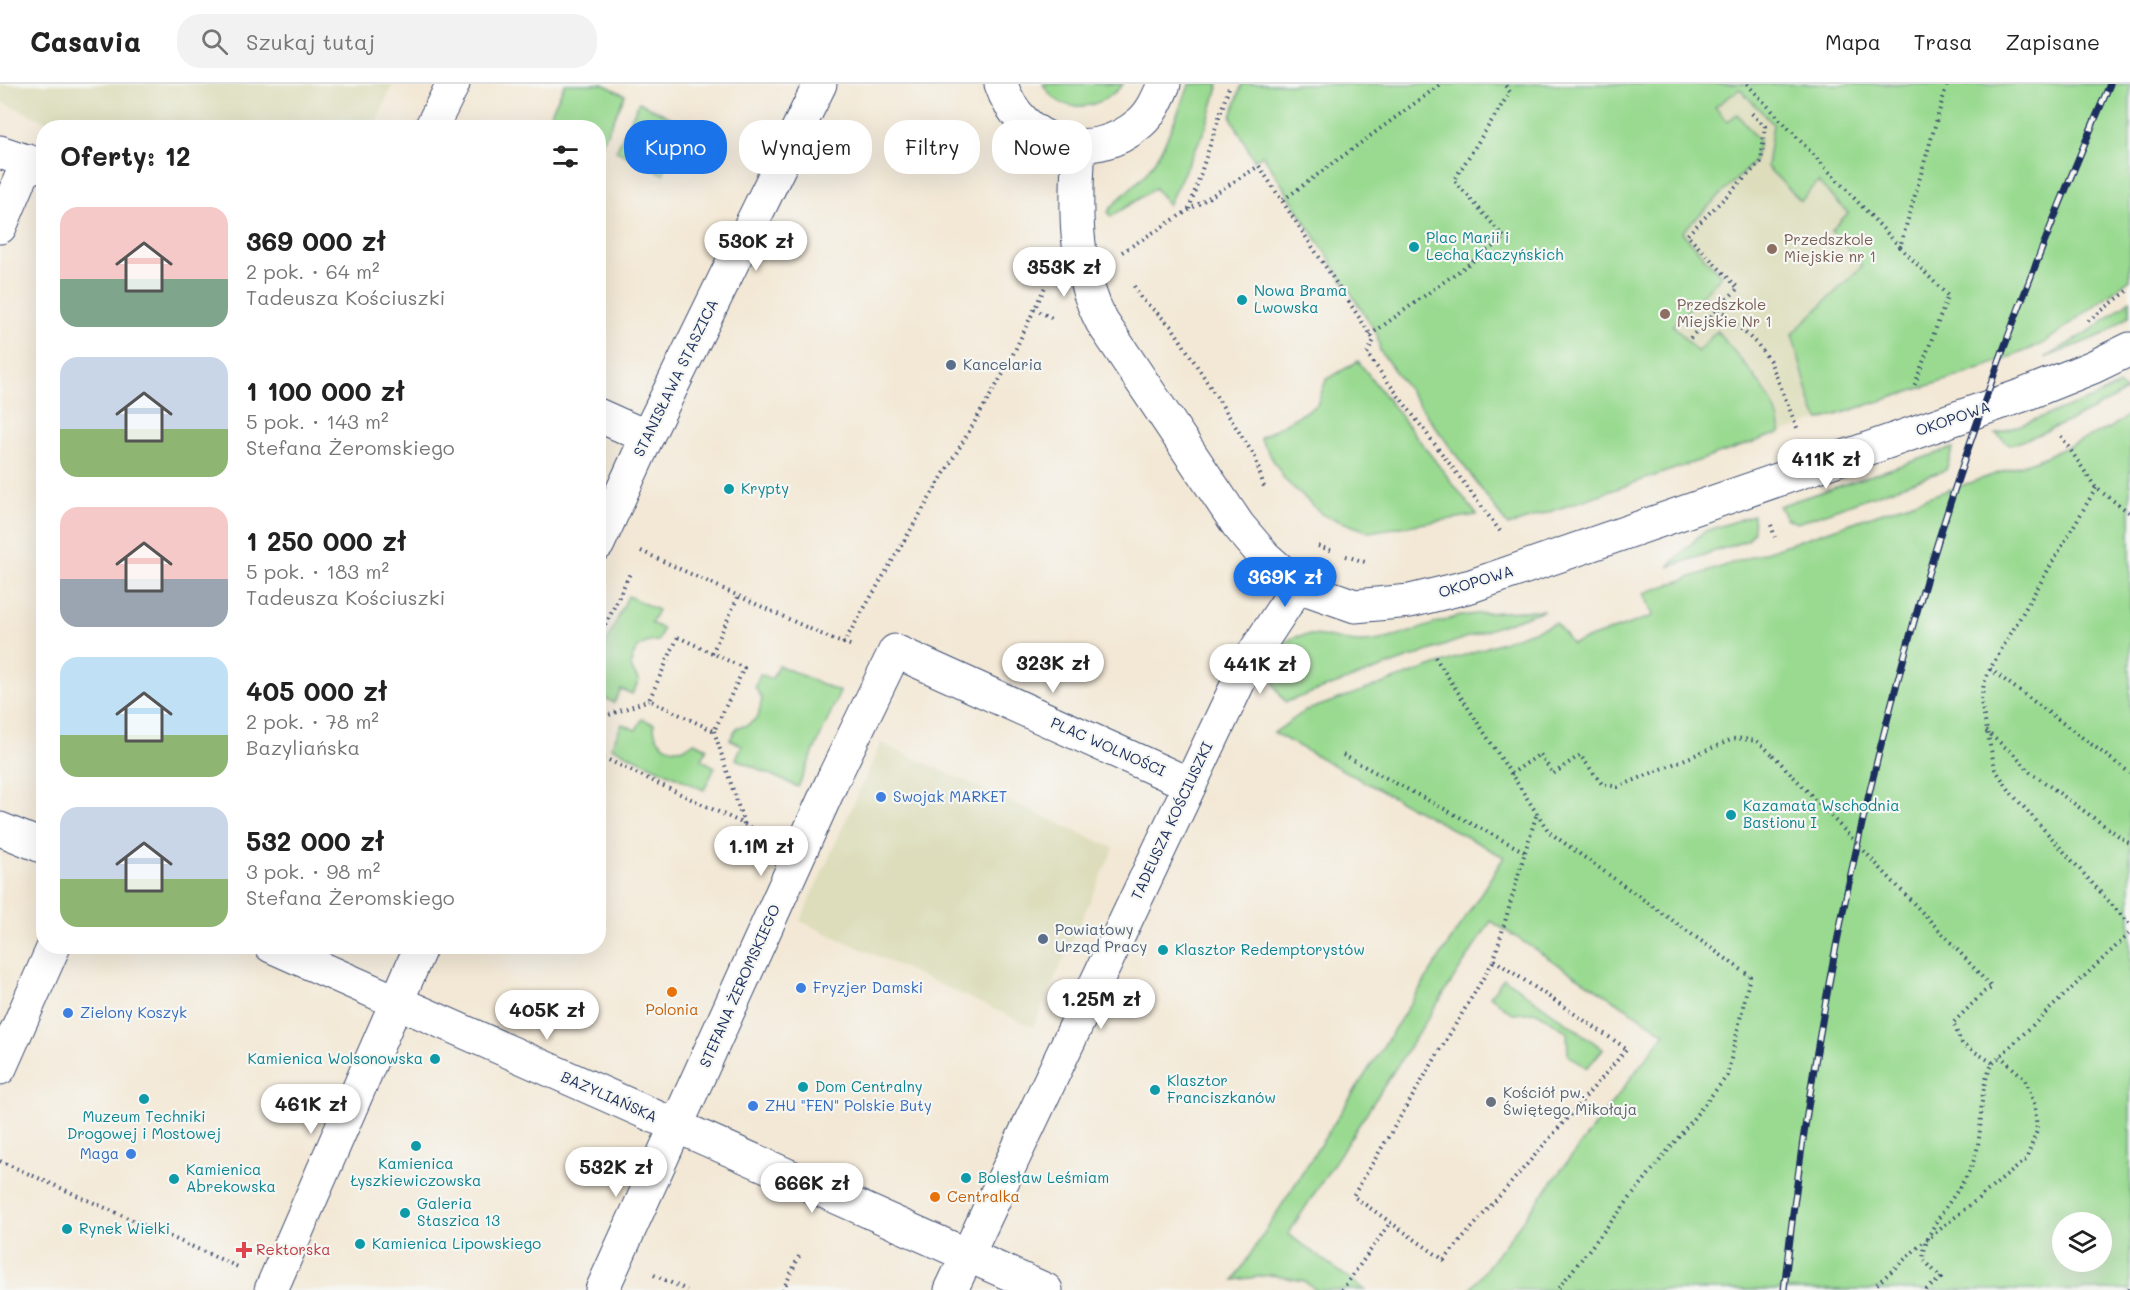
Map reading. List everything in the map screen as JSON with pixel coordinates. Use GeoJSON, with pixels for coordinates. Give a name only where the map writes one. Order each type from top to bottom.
{"type":"FeatureCollection","features":[{"type":"Feature","properties":{"kind":"street"},"geometry":{"type":"LineString","coordinates":[[435,120],[453,84]]}},
{"type":"Feature","properties":{"kind":"street","name":"STANISŁAWA STASZICA"},"geometry":{"type":"LineString","coordinates":[[606,527],[647,437],[820,84]]}},
{"type":"Feature","properties":{"kind":"street"},"geometry":{"type":"LineString","coordinates":[[1092,145],[1101,144],[1132,129],[1155,105],[1164,84]]}},
{"type":"Feature","properties":{"kind":"street"},"geometry":{"type":"LineString","coordinates":[[998,89],[1021,120]]}},
{"type":"Feature","properties":{"kind":"street"},"geometry":{"type":"LineString","coordinates":[[0,227],[24,160]]}},
{"type":"Feature","properties":{"kind":"street","name":"OKOPOWA"},"geometry":{"type":"LineString","coordinates":[[1077,174],[1081,267],[1093,304],[1227,509],[1265,557],[1298,586],[1355,606],[1410,601],[1471,586],[2023,395],[2093,368],[2130,349]]}},
{"type":"Feature","properties":{"kind":"street"},"geometry":{"type":"LineString","coordinates":[[606,419],[647,437]]}},
{"type":"Feature","properties":{"kind":"street","name":"TADEUSZA KOŚCIUSZKI"},"geometry":{"type":"LineString","coordinates":[[951,1290],[1248,662],[1298,586]]}},
{"type":"Feature","properties":{"kind":"street","name":"PLAC WOLNOŚCI"},"geometry":{"type":"LineString","coordinates":[[895,651],[1189,784]]}},
{"type":"Feature","properties":{"kind":"street","name":"STEFANA ŻEROMSKIEGO"},"geometry":{"type":"LineString","coordinates":[[602,1290],[801,850],[895,651]]}},
{"type":"Feature","properties":{"kind":"street"},"geometry":{"type":"LineString","coordinates":[[0,829],[36,844]]}},
{"type":"Feature","properties":{"kind":"street"},"geometry":{"type":"LineString","coordinates":[[0,1068],[50,954]]}},
{"type":"Feature","properties":{"kind":"street","name":"BAZYLIAŃSKA"},"geometry":{"type":"LineString","coordinates":[[289,954],[1046,1290]]}},
{"type":"Feature","properties":{"kind":"street"},"geometry":{"type":"LineString","coordinates":[[271,1290],[418,954]]}},
{"type":"Feature","properties":{"kind":"path"},"geometry":{"type":"LineString","coordinates":[[1188,210],[1230,84]]}},
{"type":"Feature","properties":{"kind":"path"},"geometry":{"type":"LineString","coordinates":[[1282,200],[1441,84]]}},
{"type":"Feature","properties":{"kind":"path"},"geometry":{"type":"LineString","coordinates":[[1370,335],[1505,238],[1454,180],[1510,92],[1504,84]]}},
{"type":"Feature","properties":{"kind":"path"},"geometry":{"type":"LineString","coordinates":[[1747,84],[1948,296],[1912,392]]}},
{"type":"Feature","properties":{"kind":"path"},"geometry":{"type":"LineString","coordinates":[[1900,247],[1947,84]]}},
{"type":"Feature","properties":{"kind":"path"},"geometry":{"type":"LineString","coordinates":[[1690,338],[1738,288],[1687,235],[1761,162],[1765,126],[1749,111]]}},
{"type":"Feature","properties":{"kind":"path"},"geometry":{"type":"LineString","coordinates":[[1131,247],[1259,166],[1374,340],[1367,354],[1506,539]]}},
{"type":"Feature","properties":{"kind":"path"},"geometry":{"type":"LineString","coordinates":[[843,644],[1006,369],[1049,278]]}},
{"type":"Feature","properties":{"kind":"path"},"geometry":{"type":"LineString","coordinates":[[1130,279],[1141,298],[1172,327],[1256,457],[1267,495]]}},
{"type":"Feature","properties":{"kind":"path"},"geometry":{"type":"LineString","coordinates":[[1719,308],[1758,345],[1770,361],[1802,439]]}},
{"type":"Feature","properties":{"kind":"path"},"geometry":{"type":"LineString","coordinates":[[2061,436],[2096,488],[2130,513]]}},
{"type":"Feature","properties":{"kind":"path"},"geometry":{"type":"LineString","coordinates":[[2096,488],[1990,669],[1984,683],[1981,702],[1995,769],[2007,787],[2130,925]]}},
{"type":"Feature","properties":{"kind":"path"},"geometry":{"type":"LineString","coordinates":[[606,624],[645,541]]}},
{"type":"Feature","properties":{"kind":"path"},"geometry":{"type":"LineString","coordinates":[[1316,545],[1374,564]]}},
{"type":"Feature","properties":{"kind":"path"},"geometry":{"type":"LineString","coordinates":[[640,551],[843,644],[895,651]]}},
{"type":"Feature","properties":{"kind":"path"},"geometry":{"type":"LineString","coordinates":[[712,653],[738,597]]}},
{"type":"Feature","properties":{"kind":"path"},"geometry":{"type":"LineString","coordinates":[[606,716],[649,700],[678,637],[744,668],[714,731],[744,824]]}},
{"type":"Feature","properties":{"kind":"path"},"geometry":{"type":"LineString","coordinates":[[1435,657],[1549,832],[1750,976],[1727,1076],[1557,1290]]}},
{"type":"Feature","properties":{"kind":"path"},"geometry":{"type":"LineString","coordinates":[[1990,669],[2130,773]]}},
{"type":"Feature","properties":{"kind":"path"},"geometry":{"type":"LineString","coordinates":[[649,700],[714,731]]}},
{"type":"Feature","properties":{"kind":"path"},"geometry":{"type":"LineString","coordinates":[[1986,731],[2018,757],[2030,772],[2130,844]]}},
{"type":"Feature","properties":{"kind":"path"},"geometry":{"type":"LineString","coordinates":[[1511,774],[1540,754],[1553,774],[1580,755],[1602,784],[1618,787],[1736,738],[1757,741],[1773,755],[1992,988],[1984,992],[1953,1023],[1962,1044],[1993,1063]]}},
{"type":"Feature","properties":{"kind":"path"},"geometry":{"type":"LineString","coordinates":[[1343,755],[1525,852]]}},
{"type":"Feature","properties":{"kind":"path"},"geometry":{"type":"LineString","coordinates":[[606,759],[801,850]]}},
{"type":"Feature","properties":{"kind":"path"},"geometry":{"type":"LineString","coordinates":[[1494,960],[1627,1049],[1444,1260],[1353,1196],[1494,960],[1537,813]]}},
{"type":"Feature","properties":{"kind":"path"},"geometry":{"type":"LineString","coordinates":[[1926,1290],[1941,1278],[1923,1259],[1924,1242],[1974,1160],[1981,1136],[1982,1091],[1993,1063],[2130,933]]}},
{"type":"Feature","properties":{"kind":"path"},"geometry":{"type":"LineString","coordinates":[[1877,1284],[1924,1242],[2014,1172],[2026,1160],[2033,1146],[2037,1118],[2025,1079],[2000,1056]]}},
{"type":"Feature","properties":{"kind":"path"},"geometry":{"type":"LineString","coordinates":[[0,1161],[245,1270]]}},
{"type":"Feature","properties":{"kind":"path"},"geometry":{"type":"LineString","coordinates":[[1342,1290],[1390,1224]]}},
{"type":"Feature","properties":{"kind":"path"},"geometry":{"type":"LineString","coordinates":[[783,1290],[800,1254]]}},
{"type":"Feature","properties":{"kind":"path"},"geometry":{"type":"LineString","coordinates":[[649,1282],[653,1274],[687,1290]]}},
{"type":"Feature","properties":{"kind":"shaded area"},"geometry":{"type":"Polygon","coordinates":[[[0,84],[393,84],[377,120],[42,120],[0,101],[0,84]]]}},
{"type":"Feature","properties":{"kind":"shaded area","name":"Przedszkole Miejskie Nr 1"},"geometry":{"type":"Polygon","coordinates":[[[1740,89],[1932,294],[1892,395],[1508,526],[1380,351],[1377,334],[1740,89]]]}},
{"type":"Feature","properties":{"kind":"shaded area"},"geometry":{"type":"Polygon","coordinates":[[[881,743],[1114,848],[1033,1027],[800,921],[881,743]]]}},
{"type":"Feature","properties":{"kind":"green space"},"geometry":{"type":"Polygon","coordinates":[[[565,84],[603,84],[625,95],[606,135],[606,120],[547,120],[565,84]]]}},
{"type":"Feature","properties":{"kind":"green space"},"geometry":{"type":"Polygon","coordinates":[[[1043,84],[1123,84],[1105,99],[1094,104],[1071,106],[1051,95],[1043,84]]]}},
{"type":"Feature","properties":{"kind":"green space"},"geometry":{"type":"Polygon","coordinates":[[[1190,84],[1219,84],[1206,127],[1168,205],[1155,188],[1111,217],[1108,212],[1112,206],[1142,178],[1154,162],[1166,141],[1190,84]]]}},
{"type":"Feature","properties":{"kind":"green space"},"geometry":{"type":"Polygon","coordinates":[[[1242,84],[2130,84],[2130,279],[2043,344],[1972,372],[1820,420],[1813,410],[1792,334],[1862,266],[1831,231],[1848,213],[1818,182],[1801,201],[1767,167],[1773,124],[1740,89],[1715,107],[1727,122],[1737,114],[1759,141],[1754,162],[1682,232],[1721,276],[1673,325],[1697,352],[1717,331],[1766,393],[1779,420],[1780,433],[1508,526],[1380,351],[1377,334],[1263,155],[1254,160],[1231,117],[1242,84]]]}},
{"type":"Feature","properties":{"kind":"green space"},"geometry":{"type":"Polygon","coordinates":[[[639,102],[676,120],[631,120],[639,102]]]}},
{"type":"Feature","properties":{"kind":"green space"},"geometry":{"type":"Polygon","coordinates":[[[624,134],[624,155],[616,151],[624,134]]]}},
{"type":"Feature","properties":{"kind":"green space"},"geometry":{"type":"Polygon","coordinates":[[[2130,300],[2130,315],[2104,334],[2045,358],[2096,327],[2130,300]]]}},
{"type":"Feature","properties":{"kind":"green space"},"geometry":{"type":"Polygon","coordinates":[[[1358,361],[1477,515],[1369,532],[1323,515],[1285,480],[1260,438],[1317,405],[1326,380],[1358,361]]]}},
{"type":"Feature","properties":{"kind":"green space"},"geometry":{"type":"Polygon","coordinates":[[[2119,385],[2126,391],[2084,414],[2011,445],[1996,434],[2093,398],[2119,385]]]}},
{"type":"Feature","properties":{"kind":"green space"},"geometry":{"type":"Polygon","coordinates":[[[2130,414],[2130,1290],[1470,1290],[1665,1033],[1491,921],[1288,1234],[1365,1290],[1316,1290],[1304,1281],[1271,1275],[1234,1280],[1504,857],[1274,733],[1305,711],[1556,623],[1572,644],[1653,616],[1644,593],[2037,460],[2110,428],[2130,414]]]}},
{"type":"Feature","properties":{"kind":"green space"},"geometry":{"type":"Polygon","coordinates":[[[1953,448],[1946,470],[1797,523],[1786,518],[1779,506],[1953,448]]]}},
{"type":"Feature","properties":{"kind":"green space"},"geometry":{"type":"Polygon","coordinates":[[[1753,515],[1754,531],[1748,540],[1668,567],[1703,532],[1753,515]]]}},
{"type":"Feature","properties":{"kind":"green space"},"geometry":{"type":"Polygon","coordinates":[[[628,596],[658,610],[651,623],[663,629],[658,641],[642,645],[635,652],[631,668],[639,681],[632,694],[621,689],[614,703],[606,699],[606,644],[628,596]]]}},
{"type":"Feature","properties":{"kind":"green space"},"geometry":{"type":"Polygon","coordinates":[[[1544,610],[1286,702],[1273,679],[1272,670],[1276,654],[1281,646],[1298,636],[1317,635],[1356,642],[1377,641],[1463,616],[1544,610]]]}},
{"type":"Feature","properties":{"kind":"green space"},"geometry":{"type":"Polygon","coordinates":[[[778,665],[840,692],[798,787],[736,759],[742,745],[730,740],[737,727],[746,726],[758,717],[762,699],[755,687],[760,674],[772,679],[778,665]]]}},
{"type":"Feature","properties":{"kind":"green space"},"geometry":{"type":"Polygon","coordinates":[[[642,719],[654,724],[658,738],[668,747],[681,749],[694,742],[707,748],[702,760],[715,767],[704,790],[611,747],[622,724],[636,730],[642,719]]]}},
{"type":"Feature","properties":{"kind":"green space"},"geometry":{"type":"Polygon","coordinates":[[[1504,978],[1603,1049],[1587,1068],[1568,1055],[1567,1032],[1537,1012],[1513,1014],[1490,996],[1504,978]]]}},
{"type":"Feature","properties":{"kind":"railway"},"geometry":{"type":"LineString","coordinates":[[1784,1290],[1808,1109],[1840,929],[1859,839],[1903,662],[1947,512],[1989,388],[2035,265],[2110,84]]}},
{"type":"Feature","properties":{"kind":"place","name":"Plac Marii i Lecha Kaczyńskich"},"geometry":{"type":"Point","coordinates":[1414,247]}},
{"type":"Feature","properties":{"kind":"place","name":"Przedszkole Miejskie nr 1"},"geometry":{"type":"Point","coordinates":[1772,249]}},
{"type":"Feature","properties":{"kind":"place","name":"Nowa Brama Lwowska"},"geometry":{"type":"Point","coordinates":[1242,300]}},
{"type":"Feature","properties":{"kind":"place","name":"Przedszkole Miejskie Nr 1"},"geometry":{"type":"Point","coordinates":[1665,314]}},
{"type":"Feature","properties":{"kind":"place","name":"Kancelaria"},"geometry":{"type":"Point","coordinates":[951,365]}},
{"type":"Feature","properties":{"kind":"place","name":"Krypty"},"geometry":{"type":"Point","coordinates":[729,489]}},
{"type":"Feature","properties":{"kind":"place","name":"Swojak MARKET"},"geometry":{"type":"Point","coordinates":[881,797]}},
{"type":"Feature","properties":{"kind":"place","name":"Kazamata Wschodnia Bastionu I"},"geometry":{"type":"Point","coordinates":[1731,815]}},
{"type":"Feature","properties":{"kind":"place","name":"Powiatowy Urząd Pracy"},"geometry":{"type":"Point","coordinates":[1043,939]}},
{"type":"Feature","properties":{"kind":"place","name":"Klasztor Redemptorystów"},"geometry":{"type":"Point","coordinates":[1163,950]}},
{"type":"Feature","properties":{"kind":"place","name":"Fryzjer Damski"},"geometry":{"type":"Point","coordinates":[801,988]}},
{"type":"Feature","properties":{"kind":"place","name":"Polonia"},"geometry":{"type":"Point","coordinates":[672,992]}},
{"type":"Feature","properties":{"kind":"place","name":"Zielony Koszyk"},"geometry":{"type":"Point","coordinates":[68,1013]}},
{"type":"Feature","properties":{"kind":"place","name":"Kamienica Wolsonowska"},"geometry":{"type":"Point","coordinates":[435,1059]}},
{"type":"Feature","properties":{"kind":"place","name":"Dom Centralny"},"geometry":{"type":"Point","coordinates":[803,1087]}},
{"type":"Feature","properties":{"kind":"place","name":"Klasztor Franciszkanów"},"geometry":{"type":"Point","coordinates":[1155,1090]}},
{"type":"Feature","properties":{"kind":"place","name":"Muzeum Techniki Drogowej i Mostowej"},"geometry":{"type":"Point","coordinates":[144,1099]}},
{"type":"Feature","properties":{"kind":"place","name":"Kościół pw. Świętego Mikołaja"},"geometry":{"type":"Point","coordinates":[1491,1102]}},
{"type":"Feature","properties":{"kind":"place","name":"ZHU \"FEN\" Polskie Buty"},"geometry":{"type":"Point","coordinates":[753,1106]}},
{"type":"Feature","properties":{"kind":"place","name":"Kamienica Łyszkiewiczowska"},"geometry":{"type":"Point","coordinates":[416,1146]}},
{"type":"Feature","properties":{"kind":"place","name":"Maga"},"geometry":{"type":"Point","coordinates":[131,1154]}},
{"type":"Feature","properties":{"kind":"place","name":"Bolesław Leśmiam"},"geometry":{"type":"Point","coordinates":[966,1178]}},
{"type":"Feature","properties":{"kind":"place","name":"Kamienica Abrekowska"},"geometry":{"type":"Point","coordinates":[174,1179]}},
{"type":"Feature","properties":{"kind":"place","name":"Centralka"},"geometry":{"type":"Point","coordinates":[935,1197]}},
{"type":"Feature","properties":{"kind":"place","name":"Galeria Staszica 13"},"geometry":{"type":"Point","coordinates":[405,1213]}},
{"type":"Feature","properties":{"kind":"place","name":"Rynek Wielki"},"geometry":{"type":"Point","coordinates":[67,1229]}},
{"type":"Feature","properties":{"kind":"place","name":"Kamienica Lipowskiego"},"geometry":{"type":"Point","coordinates":[360,1244]}},
{"type":"Feature","properties":{"kind":"place","name":"Rektorska"},"geometry":{"type":"Point","coordinates":[244,1250]}}]}
